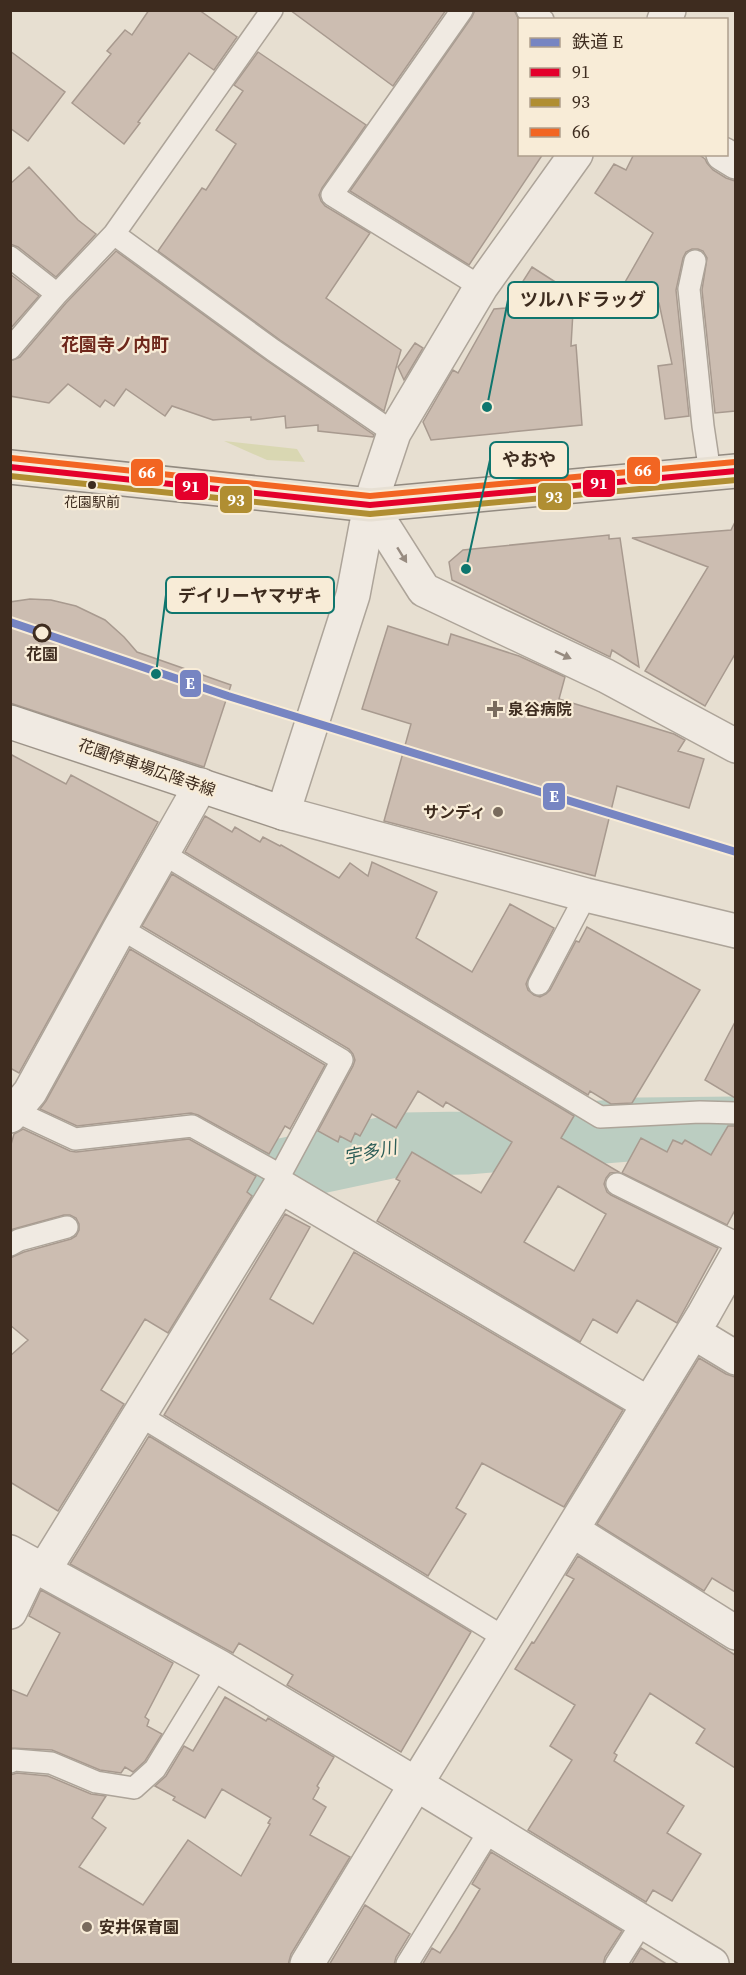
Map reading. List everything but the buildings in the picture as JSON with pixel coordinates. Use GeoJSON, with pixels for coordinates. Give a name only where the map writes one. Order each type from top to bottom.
{"type":"FeatureCollection","features":[{"type":"Feature","properties":{"kind":"main road"},"geometry":{"type":"LineString","coordinates":[[10,467],[370,505],[723,472]]}},
{"type":"Feature","properties":{"kind":"street"},"geometry":{"type":"LineString","coordinates":[[283,813],[353,595],[370,505],[394,433],[481,287],[575,156]]}},
{"type":"Feature","properties":{"kind":"street"},"geometry":{"type":"LineString","coordinates":[[370,505],[424,590],[606,676],[735,746]]}},
{"type":"Feature","properties":{"kind":"street","name":"花園停車場広隆寺線"},"geometry":{"type":"LineString","coordinates":[[10,722],[283,813],[586,895],[735,931]]}},
{"type":"Feature","properties":{"kind":"street"},"geometry":{"type":"LineString","coordinates":[[16,1101],[120,928],[201,785]]}},
{"type":"Feature","properties":{"kind":"street"},"geometry":{"type":"LineString","coordinates":[[10,1612],[29,1562],[139,1415],[280,1180],[649,1404]]}},
{"type":"Feature","properties":{"kind":"street"},"geometry":{"type":"LineString","coordinates":[[307,1965],[693,1332],[735,1257]]}},
{"type":"Feature","properties":{"kind":"street"},"geometry":{"type":"LineString","coordinates":[[693,1332],[735,1358]]}},
{"type":"Feature","properties":{"kind":"street"},"geometry":{"type":"LineString","coordinates":[[572,1530],[735,1633]]}},
{"type":"Feature","properties":{"kind":"street"},"geometry":{"type":"LineString","coordinates":[[29,1562],[218,1666],[712,1965]]}},
{"type":"Feature","properties":{"kind":"lane"},"geometry":{"type":"LineString","coordinates":[[10,349],[57,294],[114,234],[272,10]]}},
{"type":"Feature","properties":{"kind":"lane"},"geometry":{"type":"LineString","coordinates":[[462,10],[332,195],[481,287]]}},
{"type":"Feature","properties":{"kind":"lane"},"geometry":{"type":"LineString","coordinates":[[527,10],[540,18]]}},
{"type":"Feature","properties":{"kind":"lane"},"geometry":{"type":"LineString","coordinates":[[114,234],[273,350],[394,433]]}},
{"type":"Feature","properties":{"kind":"lane"},"geometry":{"type":"LineString","coordinates":[[10,257],[57,294]]}},
{"type":"Feature","properties":{"kind":"lane"},"geometry":{"type":"LineString","coordinates":[[695,261],[689,289],[703,426],[723,472]]}},
{"type":"Feature","properties":{"kind":"lane"},"geometry":{"type":"LineString","coordinates":[[162,853],[600,1117],[700,1112],[735,1113]]}},
{"type":"Feature","properties":{"kind":"lane"},"geometry":{"type":"LineString","coordinates":[[539,984],[586,895]]}},
{"type":"Feature","properties":{"kind":"lane"},"geometry":{"type":"LineString","coordinates":[[16,1101],[75,1139],[192,1126],[251,1160],[280,1180],[342,1060],[120,928]]}},
{"type":"Feature","properties":{"kind":"lane"},"geometry":{"type":"LineString","coordinates":[[617,1184],[735,1244]]}},
{"type":"Feature","properties":{"kind":"lane"},"geometry":{"type":"LineString","coordinates":[[10,1245],[19,1240],[67,1227]]}},
{"type":"Feature","properties":{"kind":"lane"},"geometry":{"type":"LineString","coordinates":[[139,1415],[506,1638]]}},
{"type":"Feature","properties":{"kind":"lane"},"geometry":{"type":"LineString","coordinates":[[10,1762],[14,1760],[51,1763],[96,1782],[134,1788],[155,1769],[218,1666]]}},
{"type":"Feature","properties":{"kind":"lane"},"geometry":{"type":"LineString","coordinates":[[407,1965],[490,1830]]}},
{"type":"Feature","properties":{"kind":"lane"},"geometry":{"type":"LineString","coordinates":[[616,1965],[642,1923]]}},
{"type":"Feature","properties":{"kind":"shaded area"},"geometry":{"type":"Polygon","coordinates":[[[224,441],[297,449],[305,462],[267,460],[224,441]]]}},
{"type":"Feature","properties":{"kind":"waterway","name":"宇多川"},"geometry":{"type":"LineString","coordinates":[[169,1186],[254,1176],[404,1144],[466,1143],[640,1129],[736,1128]]}},
{"type":"Feature","properties":{"kind":"rail line","name":"E"},"geometry":{"type":"LineString","coordinates":[[10,622],[228,696],[736,852]]}},
{"type":"Feature","properties":{"kind":"transit line","name":"66"},"geometry":{"type":"LineString","coordinates":[[11,458],[370,496],[735,462]]}},
{"type":"Feature","properties":{"kind":"transit line","name":"91"},"geometry":{"type":"LineString","coordinates":[[10,467],[370,505],[736,471]]}},
{"type":"Feature","properties":{"kind":"transit line","name":"93"},"geometry":{"type":"LineString","coordinates":[[10,476],[370,514],[736,480]]}},
{"type":"Feature","properties":{"kind":"place","name":"ツルハドラッグ"},"geometry":{"type":"Point","coordinates":[487,407]}},
{"type":"Feature","properties":{"kind":"place","name":"花園駅前"},"geometry":{"type":"Point","coordinates":[92,485]}},
{"type":"Feature","properties":{"kind":"place","name":"やおや"},"geometry":{"type":"Point","coordinates":[466,569]}},
{"type":"Feature","properties":{"kind":"place","name":"花園"},"geometry":{"type":"Point","coordinates":[42,633]}},
{"type":"Feature","properties":{"kind":"place","name":"デイリーヤマザキ"},"geometry":{"type":"Point","coordinates":[156,674]}},
{"type":"Feature","properties":{"kind":"place","name":"泉谷病院"},"geometry":{"type":"Point","coordinates":[495,709]}},
{"type":"Feature","properties":{"kind":"place","name":"サンディ"},"geometry":{"type":"Point","coordinates":[498,812]}},
{"type":"Feature","properties":{"kind":"place","name":"安井保育園"},"geometry":{"type":"Point","coordinates":[87,1927]}},
{"type":"Feature","properties":{"kind":"district","name":"花園寺ノ内町"},"geometry":{"type":"Point","coordinates":[115,344]}}]}
